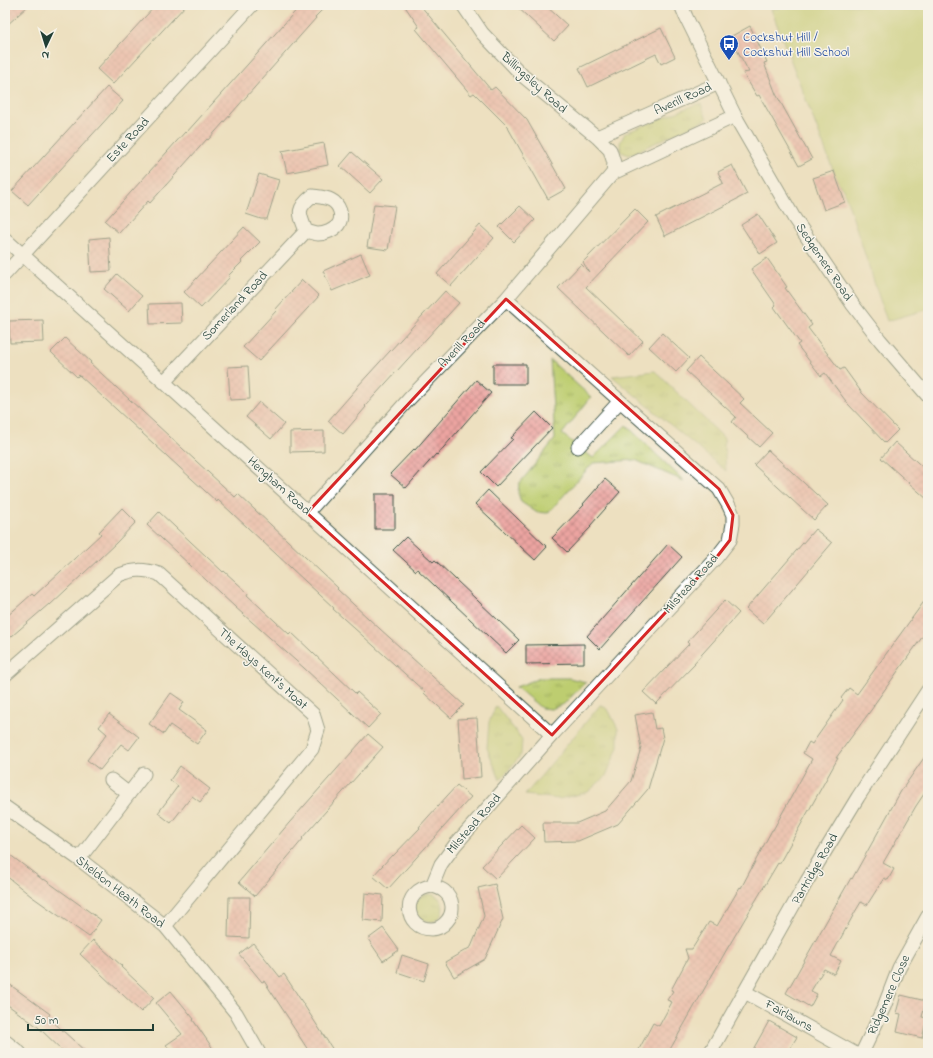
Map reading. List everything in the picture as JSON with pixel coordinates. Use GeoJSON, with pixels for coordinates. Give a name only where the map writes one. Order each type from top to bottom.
{"type":"FeatureCollection","features":[{"type":"Feature","properties":{"kind":"street","name":"Este Road"},"geometry":{"type":"LineString","coordinates":[[5,274],[252,5]]}},
{"type":"Feature","properties":{"kind":"street","name":"Billingsley Road"},"geometry":{"type":"LineString","coordinates":[[463,5],[482,33],[523,76],[597,137]]}},
{"type":"Feature","properties":{"kind":"street","name":"Sedgemere Road"},"geometry":{"type":"LineString","coordinates":[[681,5],[735,116],[794,218],[853,305],[880,340],[928,396]]}},
{"type":"Feature","properties":{"kind":"street","name":"Averill Road"},"geometry":{"type":"LineString","coordinates":[[597,137],[719,83]]}},
{"type":"Feature","properties":{"kind":"street","name":"Averill Road"},"geometry":{"type":"LineString","coordinates":[[307,513],[409,399],[506,299],[613,173],[735,116]]}},
{"type":"Feature","properties":{"kind":"street"},"geometry":{"type":"LineString","coordinates":[[597,137],[610,150],[614,163],[613,173]]}},
{"type":"Feature","properties":{"kind":"street","name":"Somerland Road"},"geometry":{"type":"LineString","coordinates":[[164,382],[306,231]]}},
{"type":"Feature","properties":{"kind":"street","name":"Hengham Road"},"geometry":{"type":"LineString","coordinates":[[5,239],[552,735]]}},
{"type":"Feature","properties":{"kind":"street","name":"Milstead Road"},"geometry":{"type":"LineString","coordinates":[[432,886],[441,864],[455,845],[552,735],[716,558],[730,540],[733,524],[733,514],[719,489],[506,299]]}},
{"type":"Feature","properties":{"kind":"street"},"geometry":{"type":"LineString","coordinates":[[578,447],[620,401]]}},
{"type":"Feature","properties":{"kind":"street","name":"The Hays Kent's Moat"},"geometry":{"type":"LineString","coordinates":[[5,675],[120,575],[140,569],[160,574],[313,714],[318,730],[312,749],[165,926]]}},
{"type":"Feature","properties":{"kind":"street","name":"Partridge Road"},"geometry":{"type":"LineString","coordinates":[[710,1053],[807,881],[858,797],[928,690]]}},
{"type":"Feature","properties":{"kind":"street"},"geometry":{"type":"LineString","coordinates":[[79,859],[144,774]]}},
{"type":"Feature","properties":{"kind":"street"},"geometry":{"type":"LineString","coordinates":[[111,780],[129,794]]}},
{"type":"Feature","properties":{"kind":"street","name":"Sheldon Heath Road"},"geometry":{"type":"LineString","coordinates":[[5,807],[79,859],[165,926],[236,1013],[259,1053]]}},
{"type":"Feature","properties":{"kind":"street","name":"Ridgemere Close"},"geometry":{"type":"LineString","coordinates":[[862,1053],[884,1007],[899,968],[928,916]]}},
{"type":"Feature","properties":{"kind":"street","name":"Fairlawns"},"geometry":{"type":"LineString","coordinates":[[745,992],[854,1053]]}},
{"type":"Feature","properties":{"kind":"street"},"geometry":{"type":"LineString","coordinates":[[5,1041],[20,1053]]}},
{"type":"Feature","properties":{"kind":"highlighted area"},"geometry":{"type":"Polygon","coordinates":[[[506,299],[719,489],[733,515],[730,540],[716,558],[552,735],[307,513],[506,299]]]}},
{"type":"Feature","properties":{"kind":"green space"},"geometry":{"type":"Polygon","coordinates":[[[804,5],[928,5],[928,309],[887,321],[844,191],[838,183],[771,9],[804,5]]]}},
{"type":"Feature","properties":{"kind":"green space"},"geometry":{"type":"Polygon","coordinates":[[[697,104],[701,104],[707,119],[629,155],[621,152],[620,143],[625,133],[697,104]]]}},
{"type":"Feature","properties":{"kind":"green space"},"geometry":{"type":"Polygon","coordinates":[[[550,360],[591,397],[562,434],[593,458],[626,425],[684,481],[635,460],[593,463],[548,513],[536,512],[521,502],[518,493],[519,484],[555,439],[550,360]]]}},
{"type":"Feature","properties":{"kind":"green space"},"geometry":{"type":"Polygon","coordinates":[[[655,371],[724,438],[726,471],[612,376],[655,371]]]}},
{"type":"Feature","properties":{"kind":"green space"},"geometry":{"type":"Polygon","coordinates":[[[540,678],[569,678],[586,682],[564,704],[551,709],[541,708],[516,687],[540,678]]]}},
{"type":"Feature","properties":{"kind":"green space"},"geometry":{"type":"Polygon","coordinates":[[[601,704],[609,711],[618,729],[618,747],[606,776],[588,792],[559,799],[525,795],[601,704]]]}},
{"type":"Feature","properties":{"kind":"green space"},"geometry":{"type":"Polygon","coordinates":[[[496,706],[522,739],[521,755],[500,780],[487,748],[489,722],[496,706]]]}},
{"type":"Feature","properties":{"kind":"green space"},"geometry":{"type":"Polygon","coordinates":[[[429,894],[439,898],[443,908],[439,918],[429,922],[419,918],[415,908],[419,898],[429,894]]]}},
{"type":"Feature","properties":{"kind":"building"},"geometry":{"type":"Polygon","coordinates":[[[5,5],[29,5],[5,27],[5,5]]]}},
{"type":"Feature","properties":{"kind":"building"},"geometry":{"type":"Polygon","coordinates":[[[156,5],[186,5],[113,84],[97,69],[156,5]]]}},
{"type":"Feature","properties":{"kind":"building"},"geometry":{"type":"Polygon","coordinates":[[[301,5],[327,5],[208,140],[207,139],[150,203],[148,201],[119,233],[105,221],[301,5]]]}},
{"type":"Feature","properties":{"kind":"building"},"geometry":{"type":"Polygon","coordinates":[[[404,5],[420,5],[491,90],[495,87],[527,120],[566,189],[548,199],[507,126],[474,93],[471,95],[416,29],[419,27],[404,5]]]}},
{"type":"Feature","properties":{"kind":"building"},"geometry":{"type":"Polygon","coordinates":[[[515,5],[545,5],[568,26],[554,41],[515,5]]]}},
{"type":"Feature","properties":{"kind":"building"},"geometry":{"type":"Polygon","coordinates":[[[750,26],[767,62],[764,63],[776,94],[812,159],[799,166],[759,95],[757,96],[743,73],[749,72],[730,37],[750,26]]]}},
{"type":"Feature","properties":{"kind":"building"},"geometry":{"type":"Polygon","coordinates":[[[661,28],[675,57],[661,64],[656,54],[588,87],[579,68],[661,28]]]}},
{"type":"Feature","properties":{"kind":"building"},"geometry":{"type":"Polygon","coordinates":[[[107,87],[123,101],[28,205],[12,191],[107,87]]]}},
{"type":"Feature","properties":{"kind":"building"},"geometry":{"type":"Polygon","coordinates":[[[324,143],[328,165],[287,173],[282,151],[324,143]]]}},
{"type":"Feature","properties":{"kind":"building"},"geometry":{"type":"Polygon","coordinates":[[[352,152],[383,179],[370,193],[340,166],[352,152]]]}},
{"type":"Feature","properties":{"kind":"building"},"geometry":{"type":"Polygon","coordinates":[[[732,165],[747,194],[665,236],[656,217],[723,183],[718,172],[732,165]]]}},
{"type":"Feature","properties":{"kind":"building"},"geometry":{"type":"Polygon","coordinates":[[[834,171],[845,202],[824,210],[813,178],[834,171]]]}},
{"type":"Feature","properties":{"kind":"building"},"geometry":{"type":"Polygon","coordinates":[[[259,174],[279,180],[267,219],[261,219],[246,214],[259,174]]]}},
{"type":"Feature","properties":{"kind":"building"},"geometry":{"type":"Polygon","coordinates":[[[374,204],[395,206],[388,250],[367,247],[374,204]]]}},
{"type":"Feature","properties":{"kind":"building"},"geometry":{"type":"Polygon","coordinates":[[[520,206],[535,220],[514,242],[499,227],[520,206]]]}},
{"type":"Feature","properties":{"kind":"building"},"geometry":{"type":"Polygon","coordinates":[[[635,209],[648,222],[586,287],[643,341],[629,356],[558,288],[581,264],[589,272],[583,262],[635,209]]]}},
{"type":"Feature","properties":{"kind":"building"},"geometry":{"type":"Polygon","coordinates":[[[758,214],[777,243],[760,254],[741,225],[758,214]]]}},
{"type":"Feature","properties":{"kind":"building"},"geometry":{"type":"Polygon","coordinates":[[[480,225],[494,238],[451,286],[437,274],[480,225]]]}},
{"type":"Feature","properties":{"kind":"building"},"geometry":{"type":"Polygon","coordinates":[[[244,227],[260,242],[241,261],[242,262],[228,276],[230,277],[201,308],[184,292],[244,227]]]}},
{"type":"Feature","properties":{"kind":"building"},"geometry":{"type":"Polygon","coordinates":[[[109,237],[111,271],[91,272],[89,239],[109,237]]]}},
{"type":"Feature","properties":{"kind":"building"},"geometry":{"type":"Polygon","coordinates":[[[361,254],[370,275],[332,291],[323,271],[361,254]]]}},
{"type":"Feature","properties":{"kind":"building"},"geometry":{"type":"Polygon","coordinates":[[[767,258],[787,287],[785,288],[812,325],[808,328],[840,370],[844,368],[862,393],[898,430],[885,443],[848,404],[825,373],[821,376],[797,345],[800,343],[774,307],[776,305],[751,269],[767,258]]]}},
{"type":"Feature","properties":{"kind":"building"},"geometry":{"type":"Polygon","coordinates":[[[117,274],[142,296],[129,311],[104,289],[117,274]]]}},
{"type":"Feature","properties":{"kind":"building"},"geometry":{"type":"Polygon","coordinates":[[[302,280],[319,296],[259,361],[243,347],[302,280]]]}},
{"type":"Feature","properties":{"kind":"building"},"geometry":{"type":"Polygon","coordinates":[[[445,291],[459,303],[365,406],[366,407],[343,434],[328,421],[445,291]]]}},
{"type":"Feature","properties":{"kind":"building"},"geometry":{"type":"Polygon","coordinates":[[[181,303],[182,323],[150,324],[149,304],[181,303]]]}},
{"type":"Feature","properties":{"kind":"building"},"geometry":{"type":"Polygon","coordinates":[[[43,320],[44,342],[10,343],[9,321],[43,320]]]}},
{"type":"Feature","properties":{"kind":"building"},"geometry":{"type":"Polygon","coordinates":[[[662,333],[689,358],[676,372],[649,347],[662,333]]]}},
{"type":"Feature","properties":{"kind":"building"},"geometry":{"type":"Polygon","coordinates":[[[65,338],[235,497],[238,494],[369,619],[464,705],[451,718],[424,693],[425,692],[333,609],[334,608],[218,500],[217,502],[79,375],[77,377],[51,352],[65,338]]]}},
{"type":"Feature","properties":{"kind":"building"},"geometry":{"type":"Polygon","coordinates":[[[699,357],[744,399],[740,403],[772,433],[759,447],[732,422],[736,417],[686,371],[699,357]]]}},
{"type":"Feature","properties":{"kind":"building"},"geometry":{"type":"Polygon","coordinates":[[[493,364],[526,364],[526,384],[493,384],[493,364]]]}},
{"type":"Feature","properties":{"kind":"building"},"geometry":{"type":"Polygon","coordinates":[[[248,366],[250,399],[230,400],[228,367],[248,366]]]}},
{"type":"Feature","properties":{"kind":"building"},"geometry":{"type":"Polygon","coordinates":[[[476,380],[491,393],[406,488],[390,474],[414,449],[415,450],[476,380]]]}},
{"type":"Feature","properties":{"kind":"building"},"geometry":{"type":"Polygon","coordinates":[[[259,402],[284,424],[271,439],[246,417],[259,402]]]}},
{"type":"Feature","properties":{"kind":"building"},"geometry":{"type":"Polygon","coordinates":[[[536,412],[552,428],[496,487],[481,472],[513,439],[511,438],[536,412]]]}},
{"type":"Feature","properties":{"kind":"building"},"geometry":{"type":"Polygon","coordinates":[[[324,431],[324,451],[290,452],[290,432],[324,431]]]}},
{"type":"Feature","properties":{"kind":"building"},"geometry":{"type":"Polygon","coordinates":[[[895,442],[928,472],[928,500],[881,458],[895,442]]]}},
{"type":"Feature","properties":{"kind":"building"},"geometry":{"type":"Polygon","coordinates":[[[768,450],[828,505],[814,520],[754,465],[768,450]]]}},
{"type":"Feature","properties":{"kind":"building"},"geometry":{"type":"Polygon","coordinates":[[[605,479],[620,492],[590,526],[591,527],[567,552],[552,538],[584,505],[583,504],[605,479]]]}},
{"type":"Feature","properties":{"kind":"building"},"geometry":{"type":"Polygon","coordinates":[[[488,490],[547,547],[535,560],[475,504],[488,490]]]}},
{"type":"Feature","properties":{"kind":"building"},"geometry":{"type":"Polygon","coordinates":[[[375,494],[395,494],[395,529],[375,529],[375,494]]]}},
{"type":"Feature","properties":{"kind":"building"},"geometry":{"type":"Polygon","coordinates":[[[122,508],[136,522],[116,543],[50,605],[49,604],[5,642],[5,618],[32,594],[34,596],[101,534],[99,532],[122,508]]]}},
{"type":"Feature","properties":{"kind":"building"},"geometry":{"type":"Polygon","coordinates":[[[159,512],[223,572],[224,571],[248,593],[247,595],[289,634],[291,632],[356,694],[357,692],[381,714],[368,728],[147,525],[159,512]]]}},
{"type":"Feature","properties":{"kind":"building"},"geometry":{"type":"Polygon","coordinates":[[[815,529],[832,543],[763,624],[746,609],[815,529]]]}},
{"type":"Feature","properties":{"kind":"building"},"geometry":{"type":"Polygon","coordinates":[[[406,537],[433,562],[435,560],[519,640],[506,653],[417,569],[416,571],[393,550],[406,537]]]}},
{"type":"Feature","properties":{"kind":"building"},"geometry":{"type":"Polygon","coordinates":[[[668,544],[682,557],[600,649],[587,636],[668,544]]]}},
{"type":"Feature","properties":{"kind":"building"},"geometry":{"type":"Polygon","coordinates":[[[928,596],[928,629],[836,758],[838,758],[779,864],[778,863],[727,949],[668,1053],[637,1053],[653,1023],[659,1026],[672,1002],[667,1000],[673,991],[671,990],[688,958],[685,949],[692,949],[709,922],[717,926],[740,887],[741,888],[812,759],[803,753],[809,742],[812,744],[843,700],[841,698],[849,688],[857,694],[928,596]]]}},
{"type":"Feature","properties":{"kind":"building"},"geometry":{"type":"Polygon","coordinates":[[[725,600],[739,613],[694,663],[695,664],[656,704],[643,692],[689,644],[687,642],[725,600]]]}},
{"type":"Feature","properties":{"kind":"building"},"geometry":{"type":"Polygon","coordinates":[[[584,644],[584,663],[526,664],[526,645],[584,644]]]}},
{"type":"Feature","properties":{"kind":"building"},"geometry":{"type":"Polygon","coordinates":[[[171,693],[184,702],[179,710],[207,730],[197,744],[170,725],[164,734],[149,724],[171,693]]]}},
{"type":"Feature","properties":{"kind":"building"},"geometry":{"type":"Polygon","coordinates":[[[652,712],[655,729],[661,728],[663,738],[648,789],[618,824],[578,841],[544,842],[543,823],[577,823],[605,811],[631,781],[641,748],[635,715],[652,712]]]}},
{"type":"Feature","properties":{"kind":"building"},"geometry":{"type":"Polygon","coordinates":[[[109,714],[139,737],[129,750],[121,744],[100,770],[87,760],[107,734],[99,727],[109,714]]]}},
{"type":"Feature","properties":{"kind":"building"},"geometry":{"type":"Polygon","coordinates":[[[477,718],[481,777],[462,779],[458,719],[477,718]]]}},
{"type":"Feature","properties":{"kind":"building"},"geometry":{"type":"Polygon","coordinates":[[[368,734],[383,747],[302,838],[303,839],[255,896],[239,882],[368,734]]]}},
{"type":"Feature","properties":{"kind":"building"},"geometry":{"type":"Polygon","coordinates":[[[928,752],[928,788],[883,863],[894,869],[888,880],[884,878],[867,905],[861,902],[831,956],[841,961],[834,974],[824,969],[811,991],[817,994],[810,1007],[786,993],[901,791],[928,752]]]}},
{"type":"Feature","properties":{"kind":"building"},"geometry":{"type":"Polygon","coordinates":[[[180,766],[210,789],[200,802],[192,796],[171,823],[158,813],[178,786],[170,780],[180,766]]]}},
{"type":"Feature","properties":{"kind":"building"},"geometry":{"type":"Polygon","coordinates":[[[457,785],[471,797],[388,889],[373,876],[420,828],[419,827],[457,785]]]}},
{"type":"Feature","properties":{"kind":"building"},"geometry":{"type":"Polygon","coordinates":[[[521,825],[535,838],[496,879],[482,866],[521,825]]]}},
{"type":"Feature","properties":{"kind":"building"},"geometry":{"type":"Polygon","coordinates":[[[5,851],[43,880],[44,879],[101,920],[89,937],[31,896],[5,875],[5,851]]]}},
{"type":"Feature","properties":{"kind":"building"},"geometry":{"type":"Polygon","coordinates":[[[495,884],[503,919],[485,959],[454,977],[445,962],[471,947],[484,916],[478,888],[495,884]]]}},
{"type":"Feature","properties":{"kind":"building"},"geometry":{"type":"Polygon","coordinates":[[[365,893],[383,895],[382,922],[363,920],[365,893]]]}},
{"type":"Feature","properties":{"kind":"building"},"geometry":{"type":"Polygon","coordinates":[[[229,897],[250,897],[249,938],[228,937],[229,897]]]}},
{"type":"Feature","properties":{"kind":"building"},"geometry":{"type":"Polygon","coordinates":[[[383,928],[399,950],[383,961],[368,939],[383,928]]]}},
{"type":"Feature","properties":{"kind":"building"},"geometry":{"type":"Polygon","coordinates":[[[93,940],[154,998],[141,1012],[80,954],[93,940]]]}},
{"type":"Feature","properties":{"kind":"building"},"geometry":{"type":"Polygon","coordinates":[[[253,943],[280,977],[284,974],[335,1053],[310,1053],[264,981],[262,982],[239,954],[253,943]]]}},
{"type":"Feature","properties":{"kind":"building"},"geometry":{"type":"Polygon","coordinates":[[[402,955],[429,964],[424,981],[397,972],[402,955]]]}},
{"type":"Feature","properties":{"kind":"building"},"geometry":{"type":"Polygon","coordinates":[[[5,981],[50,1014],[48,1017],[87,1053],[65,1053],[38,1027],[5,1003],[5,981]]]}},
{"type":"Feature","properties":{"kind":"building"},"geometry":{"type":"Polygon","coordinates":[[[171,991],[194,1019],[193,1020],[216,1053],[172,1053],[166,1045],[182,1034],[156,1003],[171,991]]]}},
{"type":"Feature","properties":{"kind":"building"},"geometry":{"type":"Polygon","coordinates":[[[901,995],[926,1001],[922,1017],[927,1018],[922,1038],[897,1032],[901,1014],[896,1013],[901,995]]]}},
{"type":"Feature","properties":{"kind":"building"},"geometry":{"type":"Polygon","coordinates":[[[769,1021],[797,1037],[787,1053],[751,1053],[769,1021]]]}},
{"type":"Feature","properties":{"kind":"place","name":"Cockshut Hill / Cockshut Hill School"},"geometry":{"type":"Point","coordinates":[729,61]}}]}
